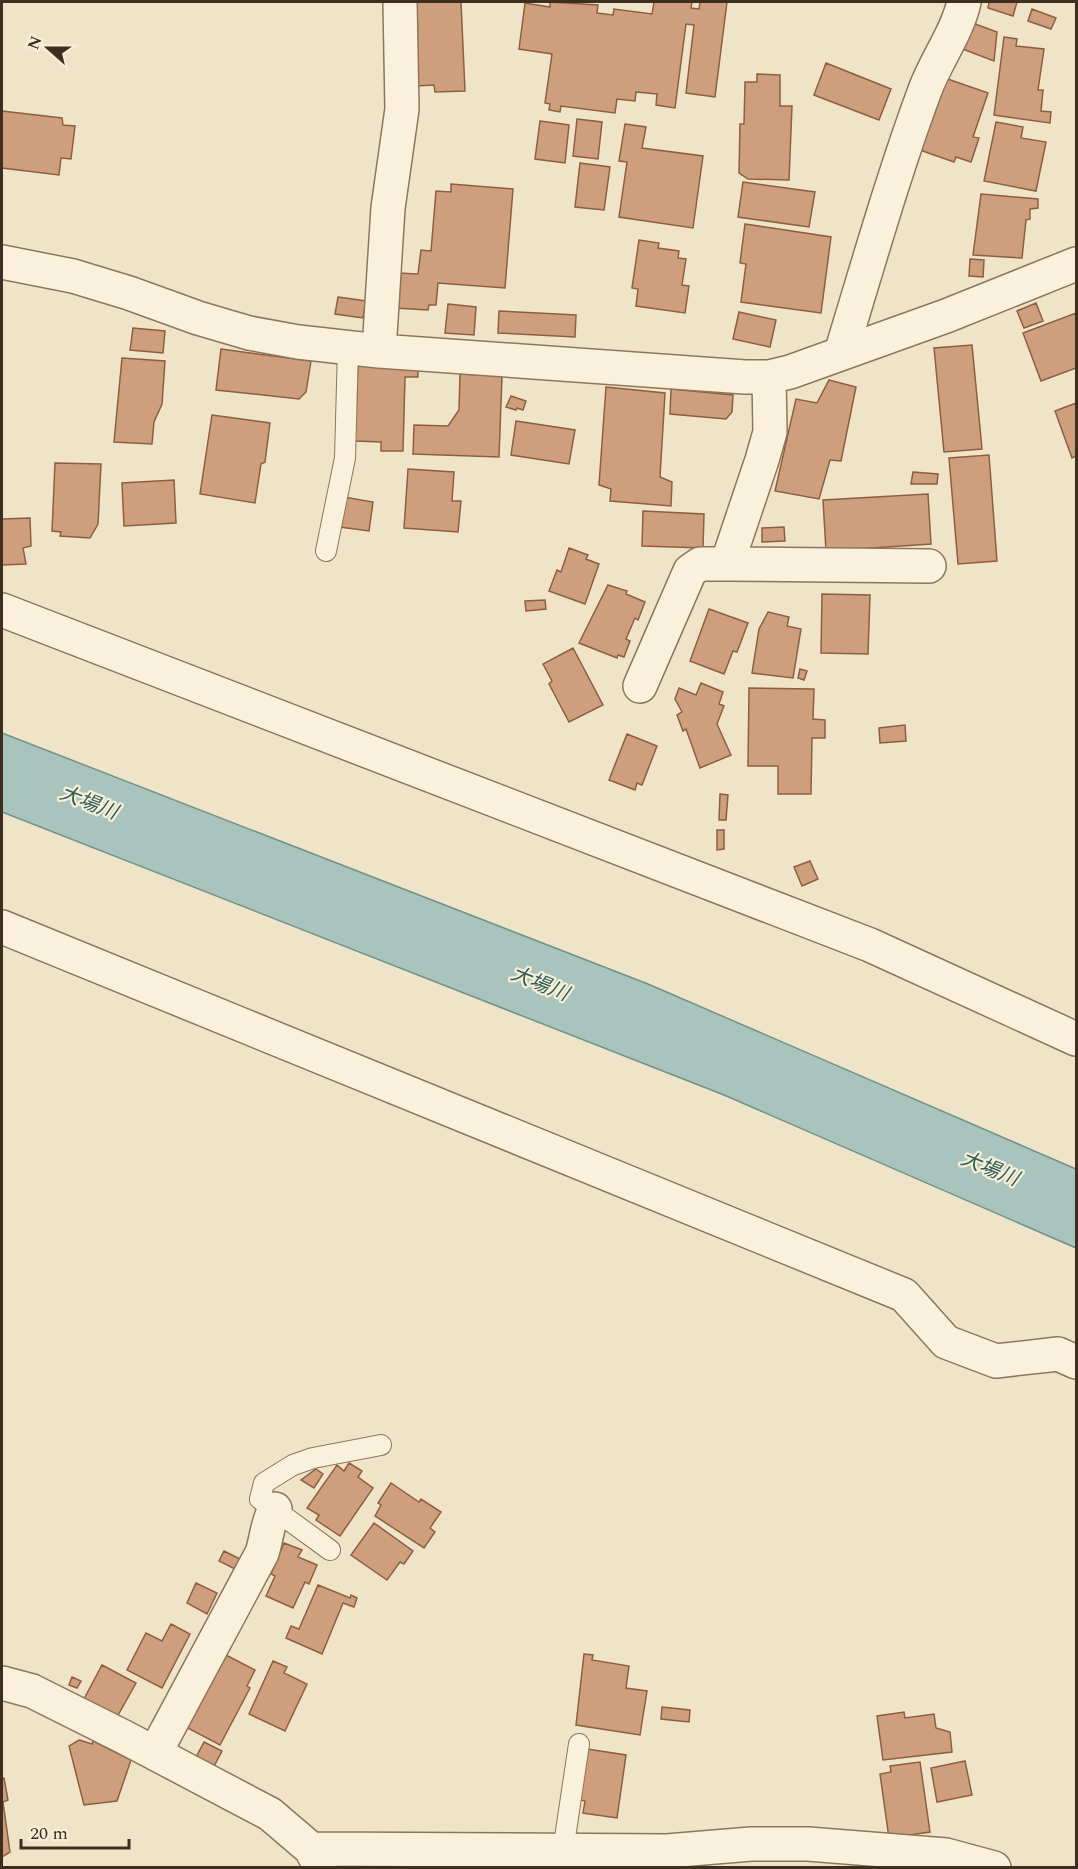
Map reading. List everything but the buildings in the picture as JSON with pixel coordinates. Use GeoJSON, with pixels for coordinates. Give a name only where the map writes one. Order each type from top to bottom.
{"type":"FeatureCollection","features":[{"type":"Feature","properties":{"kind":"street"},"geometry":{"type":"LineString","coordinates":[[364,349],[402,109],[400,2]]}},
{"type":"Feature","properties":{"kind":"street"},"geometry":{"type":"LineString","coordinates":[[841,353],[887,200],[926,87],[964,2]]}},
{"type":"Feature","properties":{"kind":"street"},"geometry":{"type":"LineString","coordinates":[[2,262],[73,276],[249,333],[298,342],[364,349],[745,377],[790,372],[946,316],[1077,264]]}},
{"type":"Feature","properties":{"kind":"street"},"geometry":{"type":"LineString","coordinates":[[727,564],[770,432],[769,376]]}},
{"type":"Feature","properties":{"kind":"street"},"geometry":{"type":"LineString","coordinates":[[640,686],[681,589],[690,571],[700,564],[929,566]]}},
{"type":"Feature","properties":{"kind":"street"},"geometry":{"type":"LineString","coordinates":[[2,610],[870,945],[1077,1039]]}},
{"type":"Feature","properties":{"kind":"street"},"geometry":{"type":"LineString","coordinates":[[2,927],[904,1295],[946,1342],[996,1361],[1058,1354],[1077,1362]]}},
{"type":"Feature","properties":{"kind":"street"},"geometry":{"type":"LineString","coordinates":[[154,1753],[262,1553],[267,1540],[268,1523],[275,1509]]}},
{"type":"Feature","properties":{"kind":"street"},"geometry":{"type":"LineString","coordinates":[[2,1683],[32,1691],[270,1814],[315,1858],[563,1851],[667,1851],[751,1844],[808,1844],[946,1855],[994,1868]]}},
{"type":"Feature","properties":{"kind":"lane"},"geometry":{"type":"LineString","coordinates":[[326,551],[364,349]]}},
{"type":"Feature","properties":{"kind":"lane"},"geometry":{"type":"LineString","coordinates":[[330,1550],[260,1500],[264,1483],[293,1465],[313,1458],[381,1445]]}},
{"type":"Feature","properties":{"kind":"lane"},"geometry":{"type":"LineString","coordinates":[[563,1851],[579,1744]]}},
{"type":"Feature","properties":{"kind":"water","name":"大場川"},"geometry":{"type":"Polygon","coordinates":[[[2,733],[648,984],[1076,1169],[1076,1248],[724,1095],[2,812],[2,733]]]}}]}
